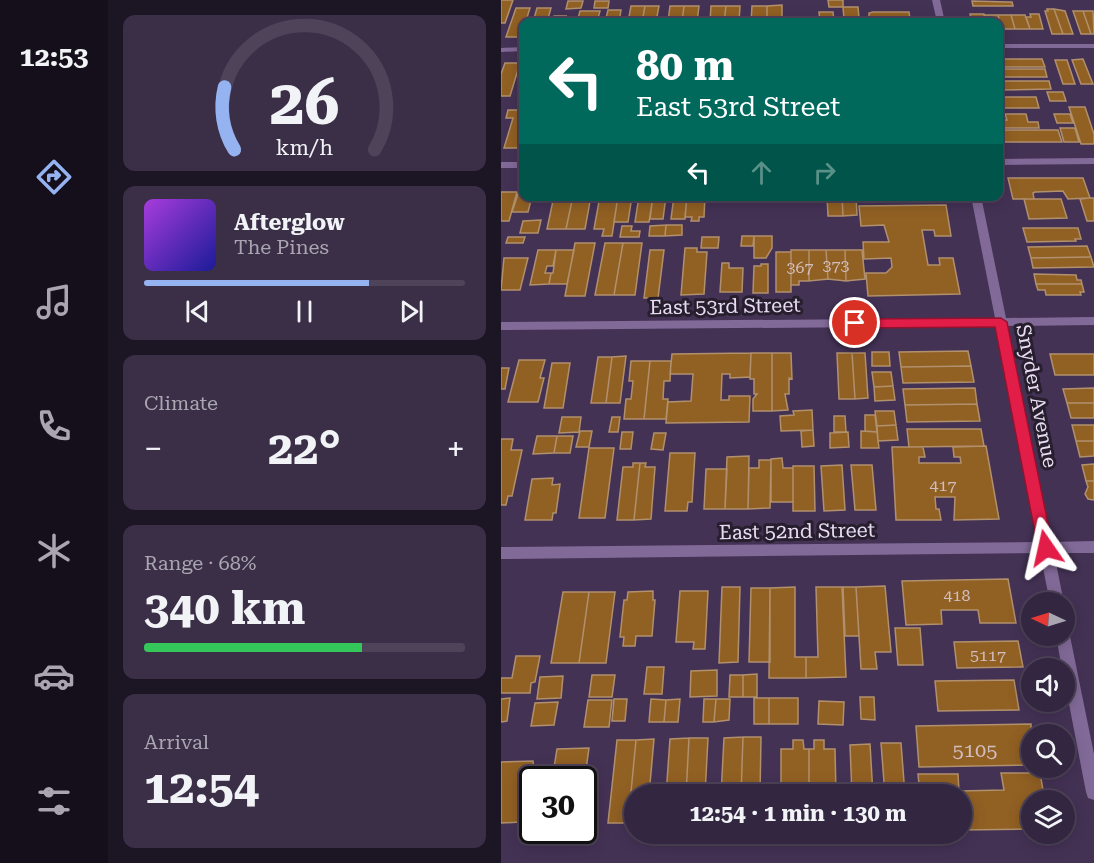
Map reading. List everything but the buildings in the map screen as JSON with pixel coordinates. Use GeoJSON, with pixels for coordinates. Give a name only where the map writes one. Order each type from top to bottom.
{"type":"FeatureCollection","features":[{"type":"Feature","properties":{"kind":"street"},"geometry":{"type":"LineString","coordinates":[[936,0],[940,18]]}},
{"type":"Feature","properties":{"kind":"street"},"geometry":{"type":"LineString","coordinates":[[1003,46],[1094,46]]}},
{"type":"Feature","properties":{"kind":"street"},"geometry":{"type":"LineString","coordinates":[[501,50],[519,49]]}},
{"type":"Feature","properties":{"kind":"street"},"geometry":{"type":"LineString","coordinates":[[1003,162],[1094,161]]}},
{"type":"Feature","properties":{"kind":"street"},"geometry":{"type":"LineString","coordinates":[[501,165],[519,165]]}},
{"type":"Feature","properties":{"kind":"street","name":"Snyder Avenue"},"geometry":{"type":"LineString","coordinates":[[977,201],[1055,592]]}},
{"type":"Feature","properties":{"kind":"street","name":"East 53rd Street"},"geometry":{"type":"LineString","coordinates":[[501,326],[1094,321]]}},
{"type":"Feature","properties":{"kind":"street","name":"East 52nd Street"},"geometry":{"type":"LineString","coordinates":[[501,553],[1094,547]]}},
{"type":"Feature","properties":{"kind":"street"},"geometry":{"type":"LineString","coordinates":[[1065,646],[1094,792]]}},
{"type":"Feature","properties":{"kind":"route"},"geometry":{"type":"LineString","coordinates":[[855,323],[1001,322],[1046,548]]}}]}
